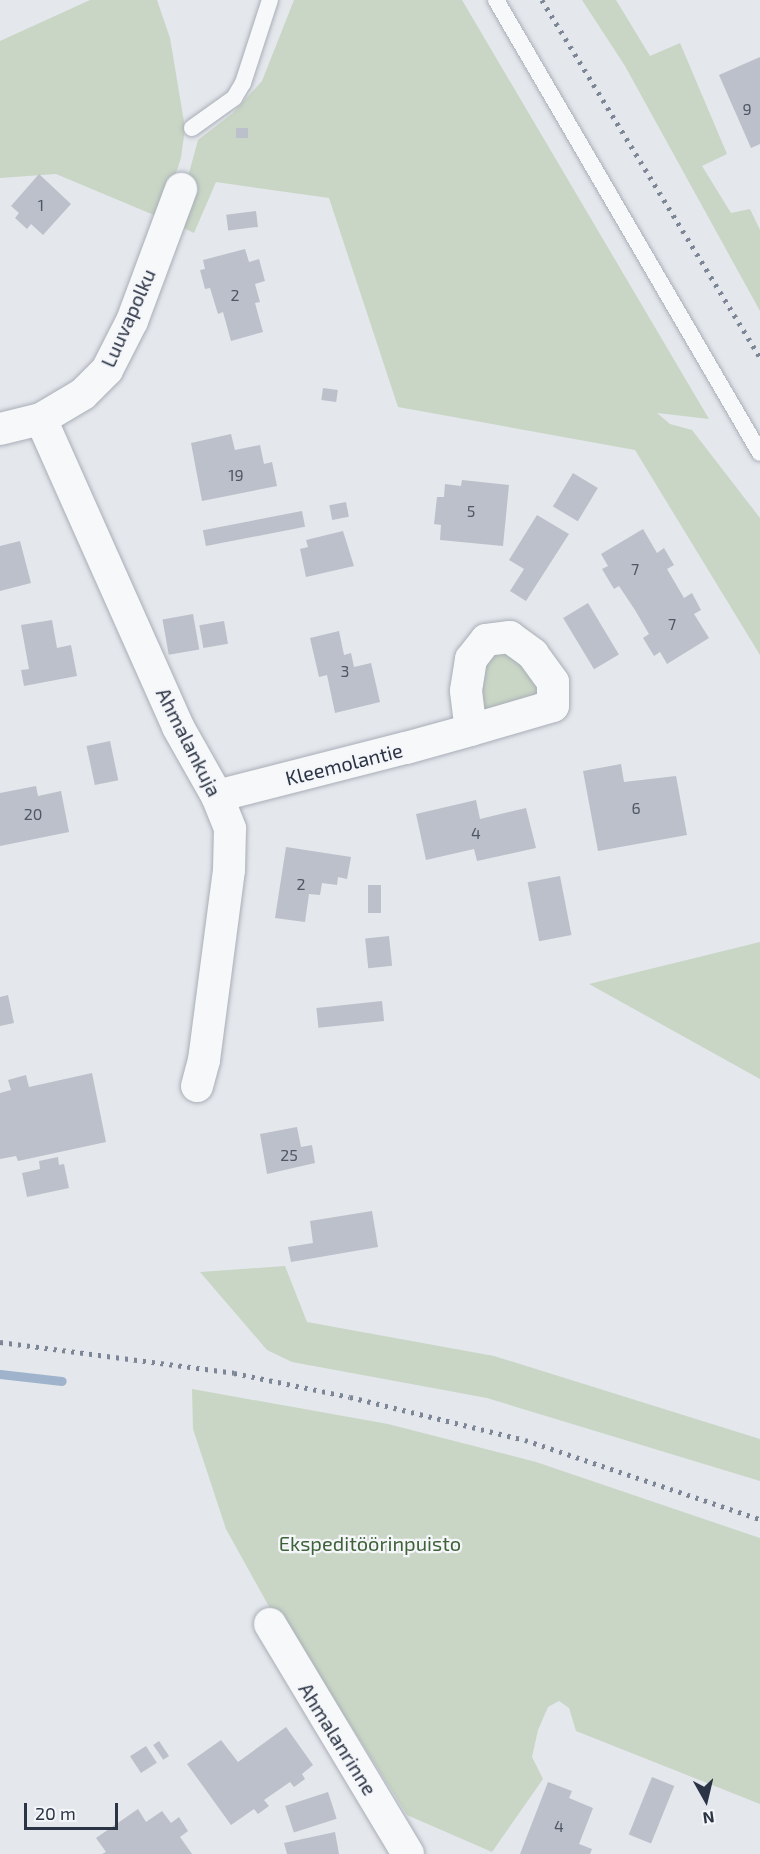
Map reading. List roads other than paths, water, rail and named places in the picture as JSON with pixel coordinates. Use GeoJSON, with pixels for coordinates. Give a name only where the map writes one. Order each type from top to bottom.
{"type":"FeatureCollection","features":[{"type":"Feature","properties":{"kind":"street","name":"Luuvapolku"},"geometry":{"type":"LineString","coordinates":[[0,429],[41,419],[94,385],[115,357],[181,189]]}},
{"type":"Feature","properties":{"kind":"street","name":"Ahmalankuja"},"geometry":{"type":"LineString","coordinates":[[41,419],[178,727],[217,796],[230,829],[229,870],[204,1060],[197,1086]]}},
{"type":"Feature","properties":{"kind":"street","name":"Kleemolantie"},"geometry":{"type":"LineString","coordinates":[[217,796],[471,730]]}},
{"type":"Feature","properties":{"kind":"street","name":"Ahmalanrinne"},"geometry":{"type":"LineString","coordinates":[[270,1624],[408,1854]]}},
{"type":"Feature","properties":{"kind":"lane"},"geometry":{"type":"LineString","coordinates":[[192,128],[234,98],[243,83],[270,0]]}},
{"type":"Feature","properties":{"kind":"lane"},"geometry":{"type":"LineString","coordinates":[[496,0],[536,63],[760,453]]}},
{"type":"Feature","properties":{"kind":"waterway"},"geometry":{"type":"LineString","coordinates":[[0,1374],[62,1381]]}},
{"type":"Feature","properties":{"kind":"railway"},"geometry":{"type":"LineString","coordinates":[[542,0],[760,357]]}},
{"type":"Feature","properties":{"kind":"railway"},"geometry":{"type":"LineString","coordinates":[[0,1342],[234,1373],[350,1397],[525,1440],[760,1519]]}},
{"type":"Feature","properties":{"kind":"park label","name":"Ekspeditöörinpuisto"},"geometry":{"type":"Point","coordinates":[370,1543]}}]}
